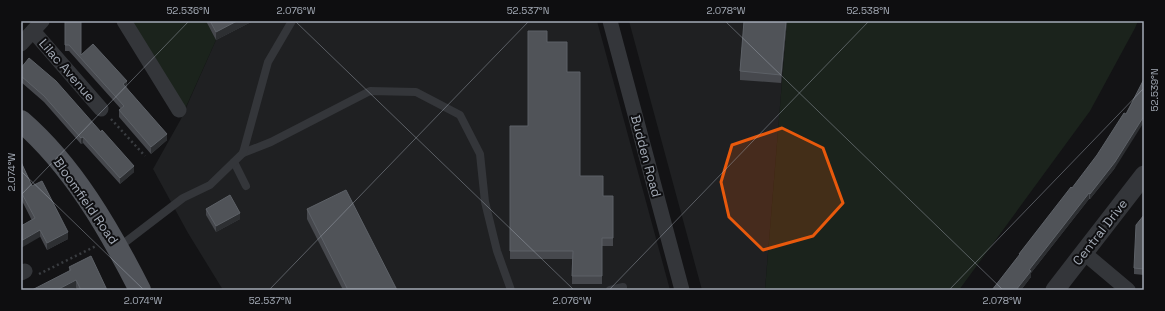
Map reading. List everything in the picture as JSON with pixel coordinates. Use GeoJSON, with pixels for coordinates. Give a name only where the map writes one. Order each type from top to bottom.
{"type":"FeatureCollection","features":[{"type":"Feature","properties":{"kind":"main road","name":"Bloomfield Road"},"geometry":{"type":"LineString","coordinates":[[21,121],[37,134],[75,180],[115,243],[140,290]]}},
{"type":"Feature","properties":{"kind":"street"},"geometry":{"type":"LineString","coordinates":[[124,21],[179,110]]}},
{"type":"Feature","properties":{"kind":"street","name":"Budden Road"},"geometry":{"type":"LineString","coordinates":[[610,21],[682,290]]}},
{"type":"Feature","properties":{"kind":"street"},"geometry":{"type":"LineString","coordinates":[[21,44],[38,26]]}},
{"type":"Feature","properties":{"kind":"street","name":"Lilac Avenue"},"geometry":{"type":"LineString","coordinates":[[38,26],[101,109]]}},
{"type":"Feature","properties":{"kind":"street","name":"Central Drive"},"geometry":{"type":"LineString","coordinates":[[1055,290],[1144,175]]}},
{"type":"Feature","properties":{"kind":"street"},"geometry":{"type":"LineString","coordinates":[[1084,253],[1128,290]]}},
{"type":"Feature","properties":{"kind":"lane"},"geometry":{"type":"LineString","coordinates":[[243,153],[268,62],[292,21]]}},
{"type":"Feature","properties":{"kind":"lane"},"geometry":{"type":"LineString","coordinates":[[115,243],[183,198],[210,185],[243,153],[271,142],[370,91],[416,92],[460,115],[480,154],[485,202],[497,250],[511,290]]}},
{"type":"Feature","properties":{"kind":"lane"},"geometry":{"type":"LineString","coordinates":[[234,162],[246,186]]}},
{"type":"Feature","properties":{"kind":"lane"},"geometry":{"type":"LineString","coordinates":[[610,290],[623,287]]}},
{"type":"Feature","properties":{"kind":"path"},"geometry":{"type":"LineString","coordinates":[[101,109],[144,156]]}},
{"type":"Feature","properties":{"kind":"path"},"geometry":{"type":"LineString","coordinates":[[23,272],[29,279],[115,243]]}},
{"type":"Feature","properties":{"kind":"highlighted area"},"geometry":{"type":"Polygon","coordinates":[[[782,128],[823,148],[843,203],[813,236],[763,250],[729,217],[721,182],[732,145],[782,128]]]}},
{"type":"Feature","properties":{"kind":"shaded area"},"geometry":{"type":"Polygon","coordinates":[[[130,21],[206,21],[216,40],[185,109],[130,21]]]}},
{"type":"Feature","properties":{"kind":"shaded area"},"geometry":{"type":"Polygon","coordinates":[[[206,21],[597,21],[670,290],[223,290],[188,233],[153,169],[181,119],[216,40],[206,21]]]}},
{"type":"Feature","properties":{"kind":"shaded area"},"geometry":{"type":"Polygon","coordinates":[[[629,21],[787,21],[765,290],[702,290],[629,21]]]}},
{"type":"Feature","properties":{"kind":"shaded area"},"geometry":{"type":"Polygon","coordinates":[[[787,21],[1138,21],[1090,111],[959,290],[765,290],[787,21]]]}},
{"type":"Feature","properties":{"kind":"building"},"geometry":{"type":"Polygon","coordinates":[[[65,21],[81,21],[81,55],[93,44],[127,81],[123,84],[167,134],[151,147],[119,110],[124,106],[69,45],[65,45],[65,21]]]}},
{"type":"Feature","properties":{"kind":"building"},"geometry":{"type":"Polygon","coordinates":[[[210,21],[237,21],[216,32],[210,21]]]}},
{"type":"Feature","properties":{"kind":"building"},"geometry":{"type":"Polygon","coordinates":[[[744,21],[786,21],[781,75],[740,71],[744,21]]]}},
{"type":"Feature","properties":{"kind":"building"},"geometry":{"type":"Polygon","coordinates":[[[528,31],[547,31],[547,42],[567,42],[567,72],[580,72],[580,176],[603,176],[603,196],[613,196],[613,238],[602,238],[602,276],[572,276],[573,251],[510,251],[510,126],[528,126],[528,31]]]}},
{"type":"Feature","properties":{"kind":"building"},"geometry":{"type":"Polygon","coordinates":[[[29,58],[56,81],[101,132],[102,130],[134,166],[120,178],[83,137],[81,138],[44,96],[21,76],[21,68],[29,58]]]}},
{"type":"Feature","properties":{"kind":"building"},"geometry":{"type":"Polygon","coordinates":[[[1144,79],[1144,116],[1115,162],[1029,270],[1031,271],[1016,290],[992,290],[1097,155],[1124,113],[1126,114],[1144,79]]]}},
{"type":"Feature","properties":{"kind":"building"},"geometry":{"type":"Polygon","coordinates":[[[21,162],[32,186],[42,181],[68,232],[47,243],[40,230],[21,241],[21,226],[35,218],[21,192],[21,162]]]}},
{"type":"Feature","properties":{"kind":"building"},"geometry":{"type":"Polygon","coordinates":[[[346,190],[397,290],[348,290],[307,209],[346,190]]]}},
{"type":"Feature","properties":{"kind":"building"},"geometry":{"type":"Polygon","coordinates":[[[230,195],[240,213],[216,226],[206,209],[230,195]]]}},
{"type":"Feature","properties":{"kind":"building"},"geometry":{"type":"Polygon","coordinates":[[[1144,215],[1144,269],[1134,268],[1136,225],[1144,215]]]}},
{"type":"Feature","properties":{"kind":"building"},"geometry":{"type":"Polygon","coordinates":[[[91,256],[107,290],[81,290],[76,280],[57,290],[32,290],[71,270],[69,267],[91,256]]]}}]}
